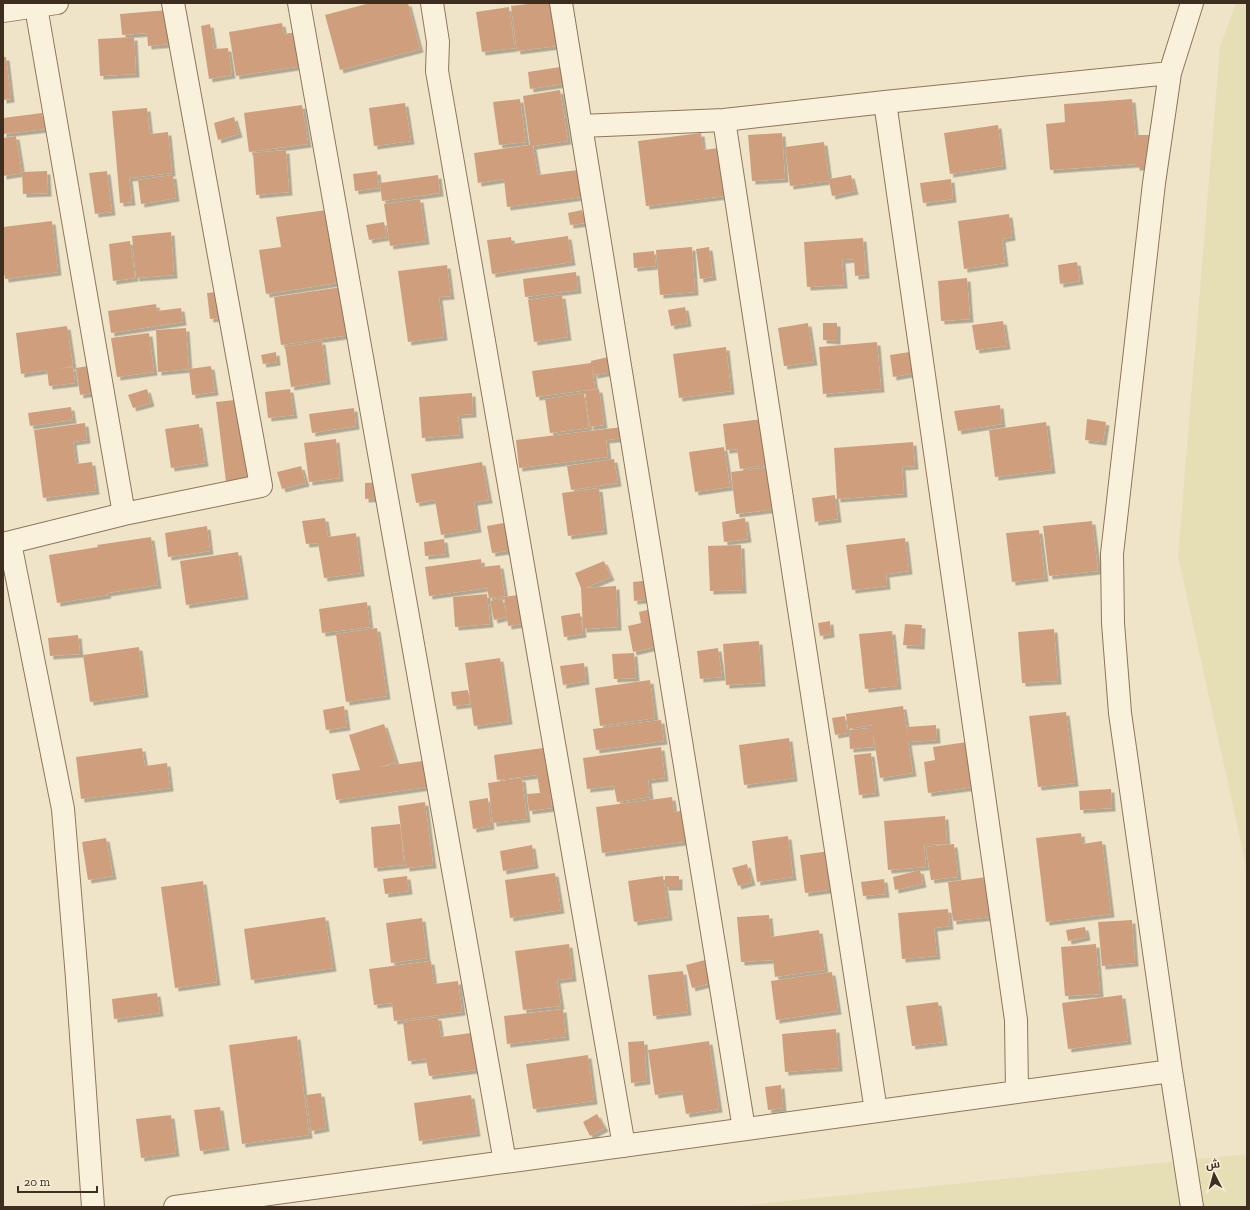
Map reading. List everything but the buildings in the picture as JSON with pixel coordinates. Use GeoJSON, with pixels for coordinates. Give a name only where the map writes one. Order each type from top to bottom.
{"type":"FeatureCollection","features":[{"type":"Feature","properties":{"kind":"street"},"geometry":{"type":"LineString","coordinates":[[3,11],[57,3]]}},
{"type":"Feature","properties":{"kind":"street"},"geometry":{"type":"LineString","coordinates":[[93,1207],[77,978],[63,809],[6,544],[124,514],[261,486],[173,3]]}},
{"type":"Feature","properties":{"kind":"street"},"geometry":{"type":"LineString","coordinates":[[299,3],[505,1162]]}},
{"type":"Feature","properties":{"kind":"street"},"geometry":{"type":"LineString","coordinates":[[432,3],[438,42],[437,71],[624,1146]]}},
{"type":"Feature","properties":{"kind":"street"},"geometry":{"type":"LineString","coordinates":[[561,3],[744,1129]]}},
{"type":"Feature","properties":{"kind":"street"},"geometry":{"type":"LineString","coordinates":[[1192,3],[1170,74],[1154,183],[1112,554],[1113,623],[1120,713],[1192,1207]]}},
{"type":"Feature","properties":{"kind":"street"},"geometry":{"type":"LineString","coordinates":[[36,7],[124,514]]}},
{"type":"Feature","properties":{"kind":"street"},"geometry":{"type":"LineString","coordinates":[[581,126],[724,120],[885,102],[1170,74]]}},
{"type":"Feature","properties":{"kind":"street"},"geometry":{"type":"LineString","coordinates":[[885,102],[1016,1020],[1017,1092]]}},
{"type":"Feature","properties":{"kind":"street"},"geometry":{"type":"LineString","coordinates":[[724,120],[876,1111]]}},
{"type":"Feature","properties":{"kind":"street"},"geometry":{"type":"LineString","coordinates":[[175,1207],[1171,1071]]}},
{"type":"Feature","properties":{"kind":"shaded area"},"geometry":{"type":"Polygon","coordinates":[[[1236,3],[1247,3],[1247,870],[1178,556],[1220,47],[1236,3]]]}},
{"type":"Feature","properties":{"kind":"shaded area"},"geometry":{"type":"Polygon","coordinates":[[[1247,1154],[1247,1207],[729,1207],[1247,1154]]]}}]}
